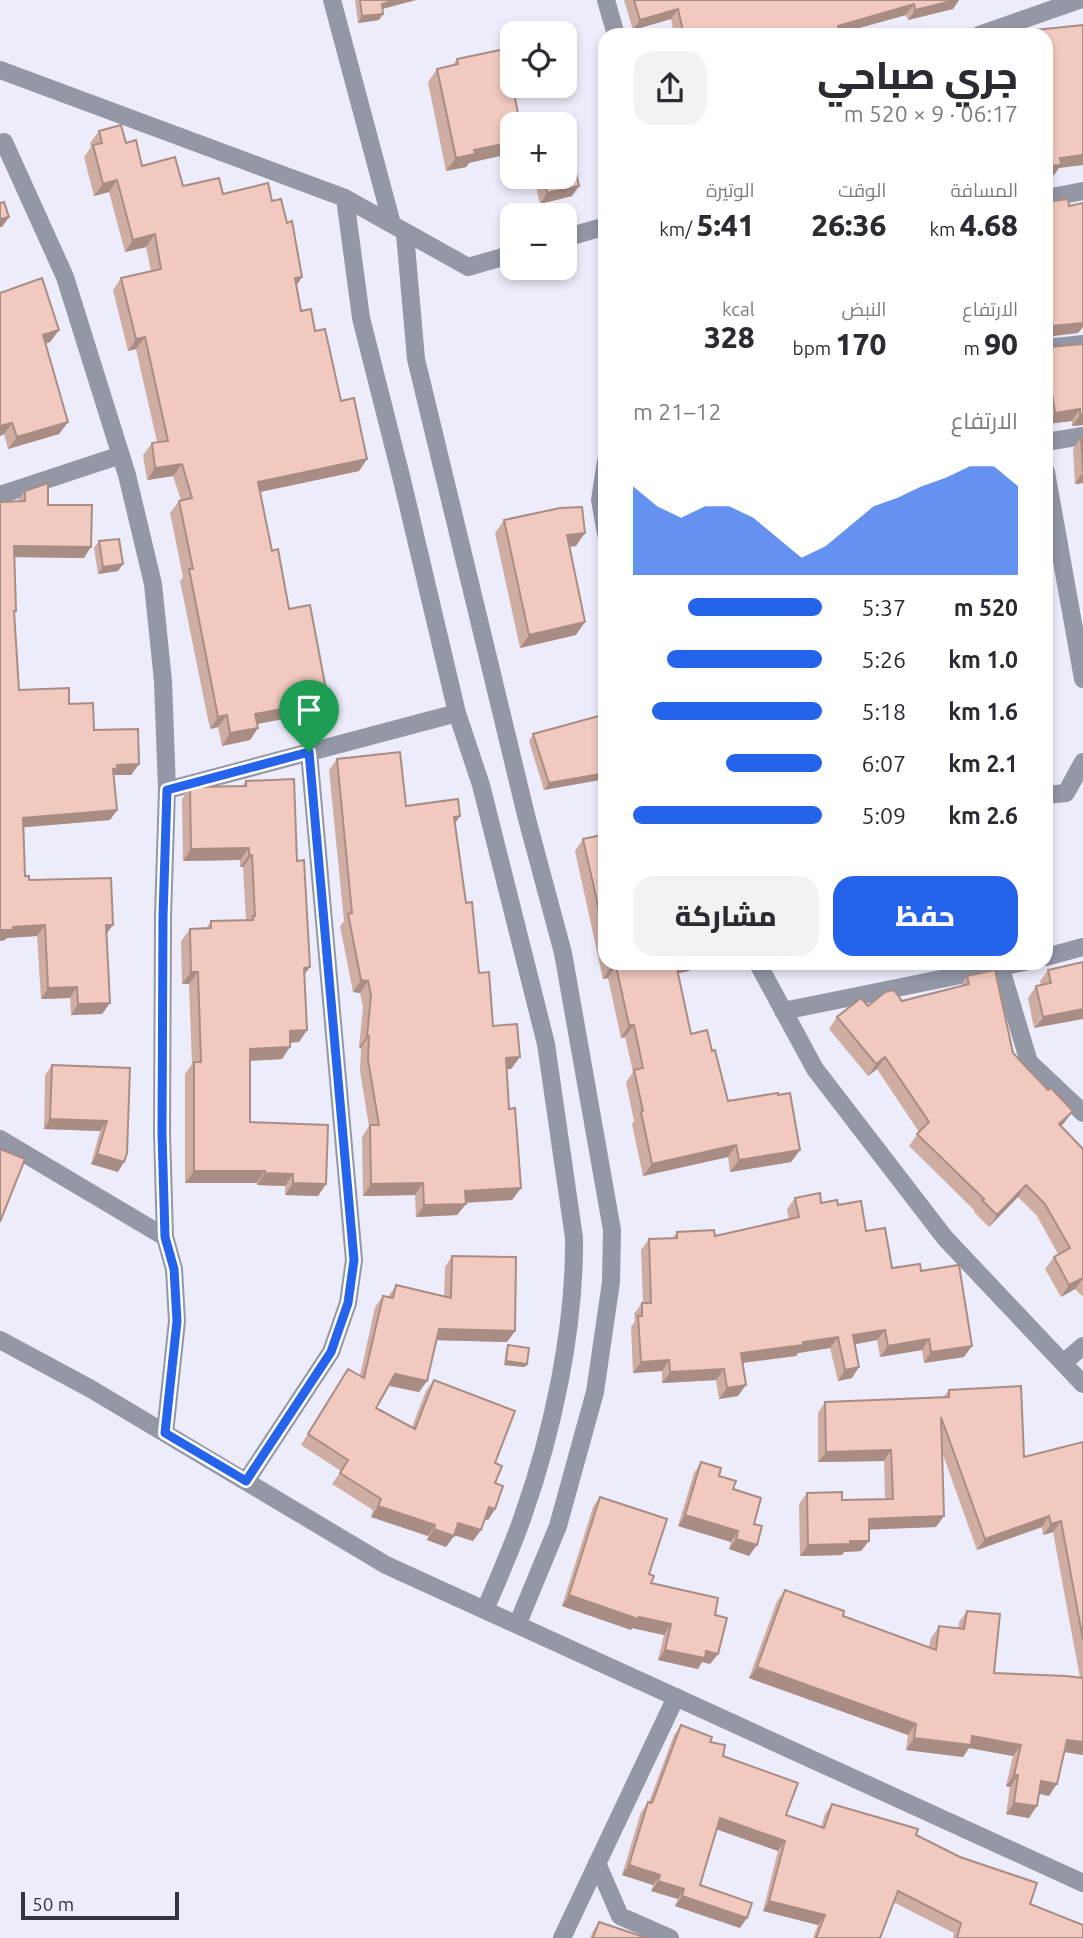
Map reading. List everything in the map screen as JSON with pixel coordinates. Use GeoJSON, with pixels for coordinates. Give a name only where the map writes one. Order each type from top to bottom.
{"type":"FeatureCollection","features":[{"type":"Feature","properties":{"kind":"street"},"geometry":{"type":"LineString","coordinates":[[332,0],[398,229],[416,359],[527,819],[563,953],[612,1230],[611,1282],[595,1392],[558,1526],[518,1623]]}},
{"type":"Feature","properties":{"kind":"street"},"geometry":{"type":"LineString","coordinates":[[606,0],[614,28]]}},
{"type":"Feature","properties":{"kind":"street"},"geometry":{"type":"LineString","coordinates":[[999,28],[1079,0]]}},
{"type":"Feature","properties":{"kind":"street"},"geometry":{"type":"LineString","coordinates":[[0,70],[345,198],[468,267],[500,258]]}},
{"type":"Feature","properties":{"kind":"street"},"geometry":{"type":"LineString","coordinates":[[1,138],[65,277],[121,455],[153,584],[163,681],[167,790],[163,917],[162,1133],[165,1237],[174,1269],[177,1321],[165,1433]]}},
{"type":"Feature","properties":{"kind":"street"},"geometry":{"type":"LineString","coordinates":[[1053,197],[1083,191]]}},
{"type":"Feature","properties":{"kind":"street"},"geometry":{"type":"LineString","coordinates":[[345,198],[361,318],[457,713],[481,785],[546,1044],[574,1238],[574,1269],[558,1394],[523,1515],[485,1611]]}},
{"type":"Feature","properties":{"kind":"street"},"geometry":{"type":"LineString","coordinates":[[577,234],[598,228]]}},
{"type":"Feature","properties":{"kind":"street"},"geometry":{"type":"LineString","coordinates":[[1053,347],[1083,344]]}},
{"type":"Feature","properties":{"kind":"street"},"geometry":{"type":"LineString","coordinates":[[1053,441],[1083,436]]}},
{"type":"Feature","properties":{"kind":"street"},"geometry":{"type":"LineString","coordinates":[[0,495],[121,455]]}},
{"type":"Feature","properties":{"kind":"street"},"geometry":{"type":"LineString","coordinates":[[1053,511],[1083,679]]}},
{"type":"Feature","properties":{"kind":"street"},"geometry":{"type":"LineString","coordinates":[[167,790],[457,713]]}},
{"type":"Feature","properties":{"kind":"street"},"geometry":{"type":"LineString","coordinates":[[246,1481],[331,1352],[348,1303],[354,1260],[309,752]]}},
{"type":"Feature","properties":{"kind":"street"},"geometry":{"type":"LineString","coordinates":[[1053,794],[1066,793],[1083,762]]}},
{"type":"Feature","properties":{"kind":"street"},"geometry":{"type":"LineString","coordinates":[[1053,955],[1083,947]]}},
{"type":"Feature","properties":{"kind":"street"},"geometry":{"type":"LineString","coordinates":[[761,970],[815,1069],[945,1238],[1083,1384]]}},
{"type":"Feature","properties":{"kind":"street"},"geometry":{"type":"LineString","coordinates":[[783,1011],[996,970]]}},
{"type":"Feature","properties":{"kind":"street"},"geometry":{"type":"LineString","coordinates":[[1001,970],[1028,1062],[1083,1113]]}},
{"type":"Feature","properties":{"kind":"street"},"geometry":{"type":"LineString","coordinates":[[0,1139],[165,1237]]}},
{"type":"Feature","properties":{"kind":"street"},"geometry":{"type":"LineString","coordinates":[[0,1340],[91,1389],[386,1565],[1083,1883]]}},
{"type":"Feature","properties":{"kind":"street"},"geometry":{"type":"LineString","coordinates":[[1063,1363],[1083,1346]]}},
{"type":"Feature","properties":{"kind":"street"},"geometry":{"type":"LineString","coordinates":[[562,1938],[676,1698]]}},
{"type":"Feature","properties":{"kind":"street"},"geometry":{"type":"LineString","coordinates":[[597,1863],[620,1916],[670,1938]]}},
{"type":"Feature","properties":{"kind":"building"},"geometry":{"type":"Polygon","coordinates":[[[360,0],[396,0],[382,4],[383,14],[362,16],[360,0]]]}},
{"type":"Feature","properties":{"kind":"building"},"geometry":{"type":"Polygon","coordinates":[[[634,0],[956,0],[915,10],[914,4],[838,28],[682,28],[678,9],[640,20],[634,0]]]}},
{"type":"Feature","properties":{"kind":"building"},"geometry":{"type":"Polygon","coordinates":[[[1083,25],[1083,155],[1060,158],[1061,165],[1053,166],[1053,28],[1083,25]]]}},
{"type":"Feature","properties":{"kind":"building"},"geometry":{"type":"Polygon","coordinates":[[[500,50],[500,98],[515,98],[518,112],[500,112],[500,145],[474,150],[475,154],[456,158],[437,69],[458,64],[457,59],[500,50]]]}},
{"type":"Feature","properties":{"kind":"building"},"geometry":{"type":"Polygon","coordinates":[[[121,125],[126,143],[136,140],[142,166],[175,157],[183,186],[219,178],[223,194],[268,183],[272,201],[281,199],[287,223],[292,221],[302,277],[295,278],[301,311],[311,309],[315,331],[325,329],[341,401],[354,398],[367,459],[258,482],[272,551],[278,549],[289,609],[310,605],[328,700],[255,714],[258,728],[230,733],[227,715],[218,717],[189,569],[193,569],[179,501],[192,498],[182,464],[155,468],[152,443],[168,441],[145,337],[136,339],[121,278],[161,269],[155,234],[133,240],[117,180],[103,184],[93,145],[102,143],[99,131],[121,125]]]}},
{"type":"Feature","properties":{"kind":"building"},"geometry":{"type":"Polygon","coordinates":[[[546,189],[565,189],[547,193],[546,189]]]}},
{"type":"Feature","properties":{"kind":"building"},"geometry":{"type":"Polygon","coordinates":[[[1068,199],[1069,206],[1083,203],[1083,323],[1053,326],[1053,201],[1068,199]]]}},
{"type":"Feature","properties":{"kind":"building"},"geometry":{"type":"Polygon","coordinates":[[[4,202],[9,217],[0,219],[0,203],[4,202]]]}},
{"type":"Feature","properties":{"kind":"building"},"geometry":{"type":"Polygon","coordinates":[[[42,278],[59,330],[43,335],[68,422],[17,437],[12,423],[0,426],[0,293],[42,278]]]}},
{"type":"Feature","properties":{"kind":"building"},"geometry":{"type":"Polygon","coordinates":[[[1083,344],[1083,414],[1080,415],[1080,409],[1055,413],[1053,347],[1083,344]]]}},
{"type":"Feature","properties":{"kind":"building"},"geometry":{"type":"Polygon","coordinates":[[[1081,437],[1083,437],[1083,472],[1081,437]]]}},
{"type":"Feature","properties":{"kind":"building"},"geometry":{"type":"Polygon","coordinates":[[[48,483],[48,505],[92,505],[91,547],[14,546],[14,611],[19,690],[69,688],[69,704],[93,703],[94,730],[138,729],[139,764],[117,765],[118,768],[113,769],[117,810],[23,818],[25,876],[29,876],[29,880],[111,878],[113,925],[106,925],[110,1003],[78,1004],[77,987],[48,988],[45,925],[0,930],[0,502],[25,501],[25,491],[48,483]]]}},
{"type":"Feature","properties":{"kind":"building"},"geometry":{"type":"Polygon","coordinates":[[[582,507],[585,533],[567,535],[585,622],[529,635],[504,520],[560,508],[582,507]]]}},
{"type":"Feature","properties":{"kind":"building"},"geometry":{"type":"Polygon","coordinates":[[[119,539],[123,564],[103,567],[99,541],[119,539]]]}},
{"type":"Feature","properties":{"kind":"building"},"geometry":{"type":"Polygon","coordinates":[[[598,716],[598,774],[549,783],[533,734],[598,716]]]}},
{"type":"Feature","properties":{"kind":"building"},"geometry":{"type":"Polygon","coordinates":[[[400,752],[406,806],[458,799],[460,816],[454,817],[466,903],[472,902],[479,973],[489,972],[493,1026],[517,1024],[520,1057],[506,1058],[509,1109],[515,1108],[521,1188],[465,1191],[466,1204],[424,1205],[423,1183],[371,1184],[370,1125],[379,1125],[368,1060],[367,1036],[371,995],[368,981],[361,980],[348,914],[352,913],[337,759],[400,752]]]}},
{"type":"Feature","properties":{"kind":"building"},"geometry":{"type":"Polygon","coordinates":[[[294,779],[297,861],[304,860],[310,967],[304,968],[307,1030],[290,1031],[290,1047],[250,1049],[250,1122],[328,1125],[326,1184],[293,1183],[293,1174],[265,1171],[194,1171],[194,1062],[201,1062],[198,972],[191,972],[190,929],[211,928],[211,921],[253,920],[255,916],[252,855],[249,855],[249,848],[191,849],[190,787],[246,786],[246,781],[294,779]]]}},
{"type":"Feature","properties":{"kind":"building"},"geometry":{"type":"Polygon","coordinates":[[[598,836],[598,906],[583,839],[598,836]]]}},
{"type":"Feature","properties":{"kind":"building"},"geometry":{"type":"Polygon","coordinates":[[[1083,962],[1083,1009],[1043,1017],[1036,986],[1051,983],[1048,970],[1083,962]]]}},
{"type":"Feature","properties":{"kind":"building"},"geometry":{"type":"Polygon","coordinates":[[[617,970],[677,970],[691,1034],[707,1030],[728,1101],[790,1093],[800,1150],[739,1160],[736,1145],[652,1164],[634,1070],[643,1068],[634,1025],[629,1025],[617,970]]]}},
{"type":"Feature","properties":{"kind":"building"},"geometry":{"type":"Polygon","coordinates":[[[995,970],[1013,1053],[1048,1090],[1051,1088],[1073,1111],[1059,1124],[1083,1149],[1083,1278],[1069,1285],[1054,1257],[1070,1248],[1045,1204],[1026,1185],[997,1215],[917,1134],[929,1122],[885,1057],[876,1064],[837,1017],[861,998],[868,1006],[885,992],[894,990],[902,1001],[969,984],[967,976],[995,970]]]}},
{"type":"Feature","properties":{"kind":"building"},"geometry":{"type":"Polygon","coordinates":[[[52,1065],[130,1068],[127,1153],[124,1162],[97,1154],[107,1121],[50,1119],[52,1065]]]}},
{"type":"Feature","properties":{"kind":"building"},"geometry":{"type":"Polygon","coordinates":[[[0,1149],[25,1159],[0,1222],[0,1149]]]}},
{"type":"Feature","properties":{"kind":"building"},"geometry":{"type":"Polygon","coordinates":[[[820,1193],[821,1203],[837,1200],[838,1205],[861,1201],[866,1231],[885,1228],[892,1268],[920,1264],[921,1271],[959,1265],[972,1346],[931,1352],[929,1339],[888,1346],[885,1330],[853,1335],[859,1367],[845,1370],[838,1337],[803,1342],[803,1345],[741,1353],[746,1385],[727,1388],[724,1369],[670,1372],[669,1360],[641,1362],[638,1316],[642,1316],[642,1303],[651,1303],[649,1239],[677,1238],[677,1232],[714,1230],[715,1236],[799,1217],[795,1198],[820,1193]]]}},
{"type":"Feature","properties":{"kind":"building"},"geometry":{"type":"Polygon","coordinates":[[[452,1256],[516,1257],[515,1331],[439,1329],[427,1381],[395,1374],[376,1408],[415,1429],[434,1380],[515,1411],[495,1463],[502,1466],[495,1483],[503,1486],[495,1509],[489,1507],[481,1530],[458,1523],[454,1536],[434,1529],[435,1525],[378,1506],[381,1499],[340,1473],[348,1460],[308,1434],[348,1369],[364,1378],[383,1296],[393,1298],[396,1285],[451,1298],[452,1256]]]}},
{"type":"Feature","properties":{"kind":"building"},"geometry":{"type":"Polygon","coordinates":[[[508,1345],[529,1348],[527,1364],[506,1361],[508,1345]]]}},
{"type":"Feature","properties":{"kind":"building"},"geometry":{"type":"Polygon","coordinates":[[[1021,1386],[1024,1457],[1083,1442],[1083,1640],[1061,1521],[1051,1524],[1049,1516],[985,1539],[941,1417],[944,1516],[869,1519],[869,1541],[808,1545],[807,1493],[842,1492],[842,1500],[893,1499],[891,1450],[826,1452],[825,1402],[949,1397],[949,1390],[1021,1386]]]}},
{"type":"Feature","properties":{"kind":"building"},"geometry":{"type":"Polygon","coordinates":[[[701,1462],[721,1468],[719,1476],[736,1481],[733,1489],[761,1498],[754,1524],[762,1526],[757,1545],[736,1539],[738,1531],[685,1515],[701,1462]]]}},
{"type":"Feature","properties":{"kind":"building"},"geometry":{"type":"Polygon","coordinates":[[[600,1497],[667,1519],[649,1574],[654,1576],[651,1583],[718,1598],[715,1615],[727,1618],[718,1654],[706,1651],[705,1658],[665,1650],[671,1624],[639,1617],[638,1619],[569,1595],[600,1497]]]}},
{"type":"Feature","properties":{"kind":"building"},"geometry":{"type":"Polygon","coordinates":[[[785,1590],[844,1611],[843,1616],[936,1650],[939,1626],[964,1629],[967,1611],[1000,1614],[994,1673],[1083,1678],[1083,1742],[1067,1740],[1057,1784],[1041,1781],[1037,1806],[1014,1803],[1018,1775],[1014,1775],[1021,1745],[972,1736],[971,1745],[914,1738],[916,1724],[757,1667],[785,1590]]]}},
{"type":"Feature","properties":{"kind":"building"},"geometry":{"type":"Polygon","coordinates":[[[681,1725],[712,1737],[710,1742],[725,1745],[723,1756],[798,1783],[786,1815],[824,1828],[832,1804],[918,1829],[916,1835],[960,1857],[1037,1883],[1030,1904],[1083,1925],[1083,1938],[957,1938],[961,1923],[898,1891],[880,1938],[816,1938],[825,1915],[769,1901],[785,1841],[720,1818],[700,1885],[752,1903],[747,1918],[682,1896],[684,1889],[658,1881],[660,1875],[629,1865],[648,1802],[652,1803],[681,1725]]]}},
{"type":"Feature","properties":{"kind":"building"},"geometry":{"type":"Polygon","coordinates":[[[599,1922],[647,1938],[593,1938],[599,1922]]]}},
{"type":"Feature","properties":{"kind":"route"},"geometry":{"type":"LineString","coordinates":[[309,752],[354,1260],[348,1303],[331,1352],[246,1481],[165,1433],[177,1321],[174,1269],[165,1237],[162,1133],[163,917],[167,790],[309,752]]}}]}
